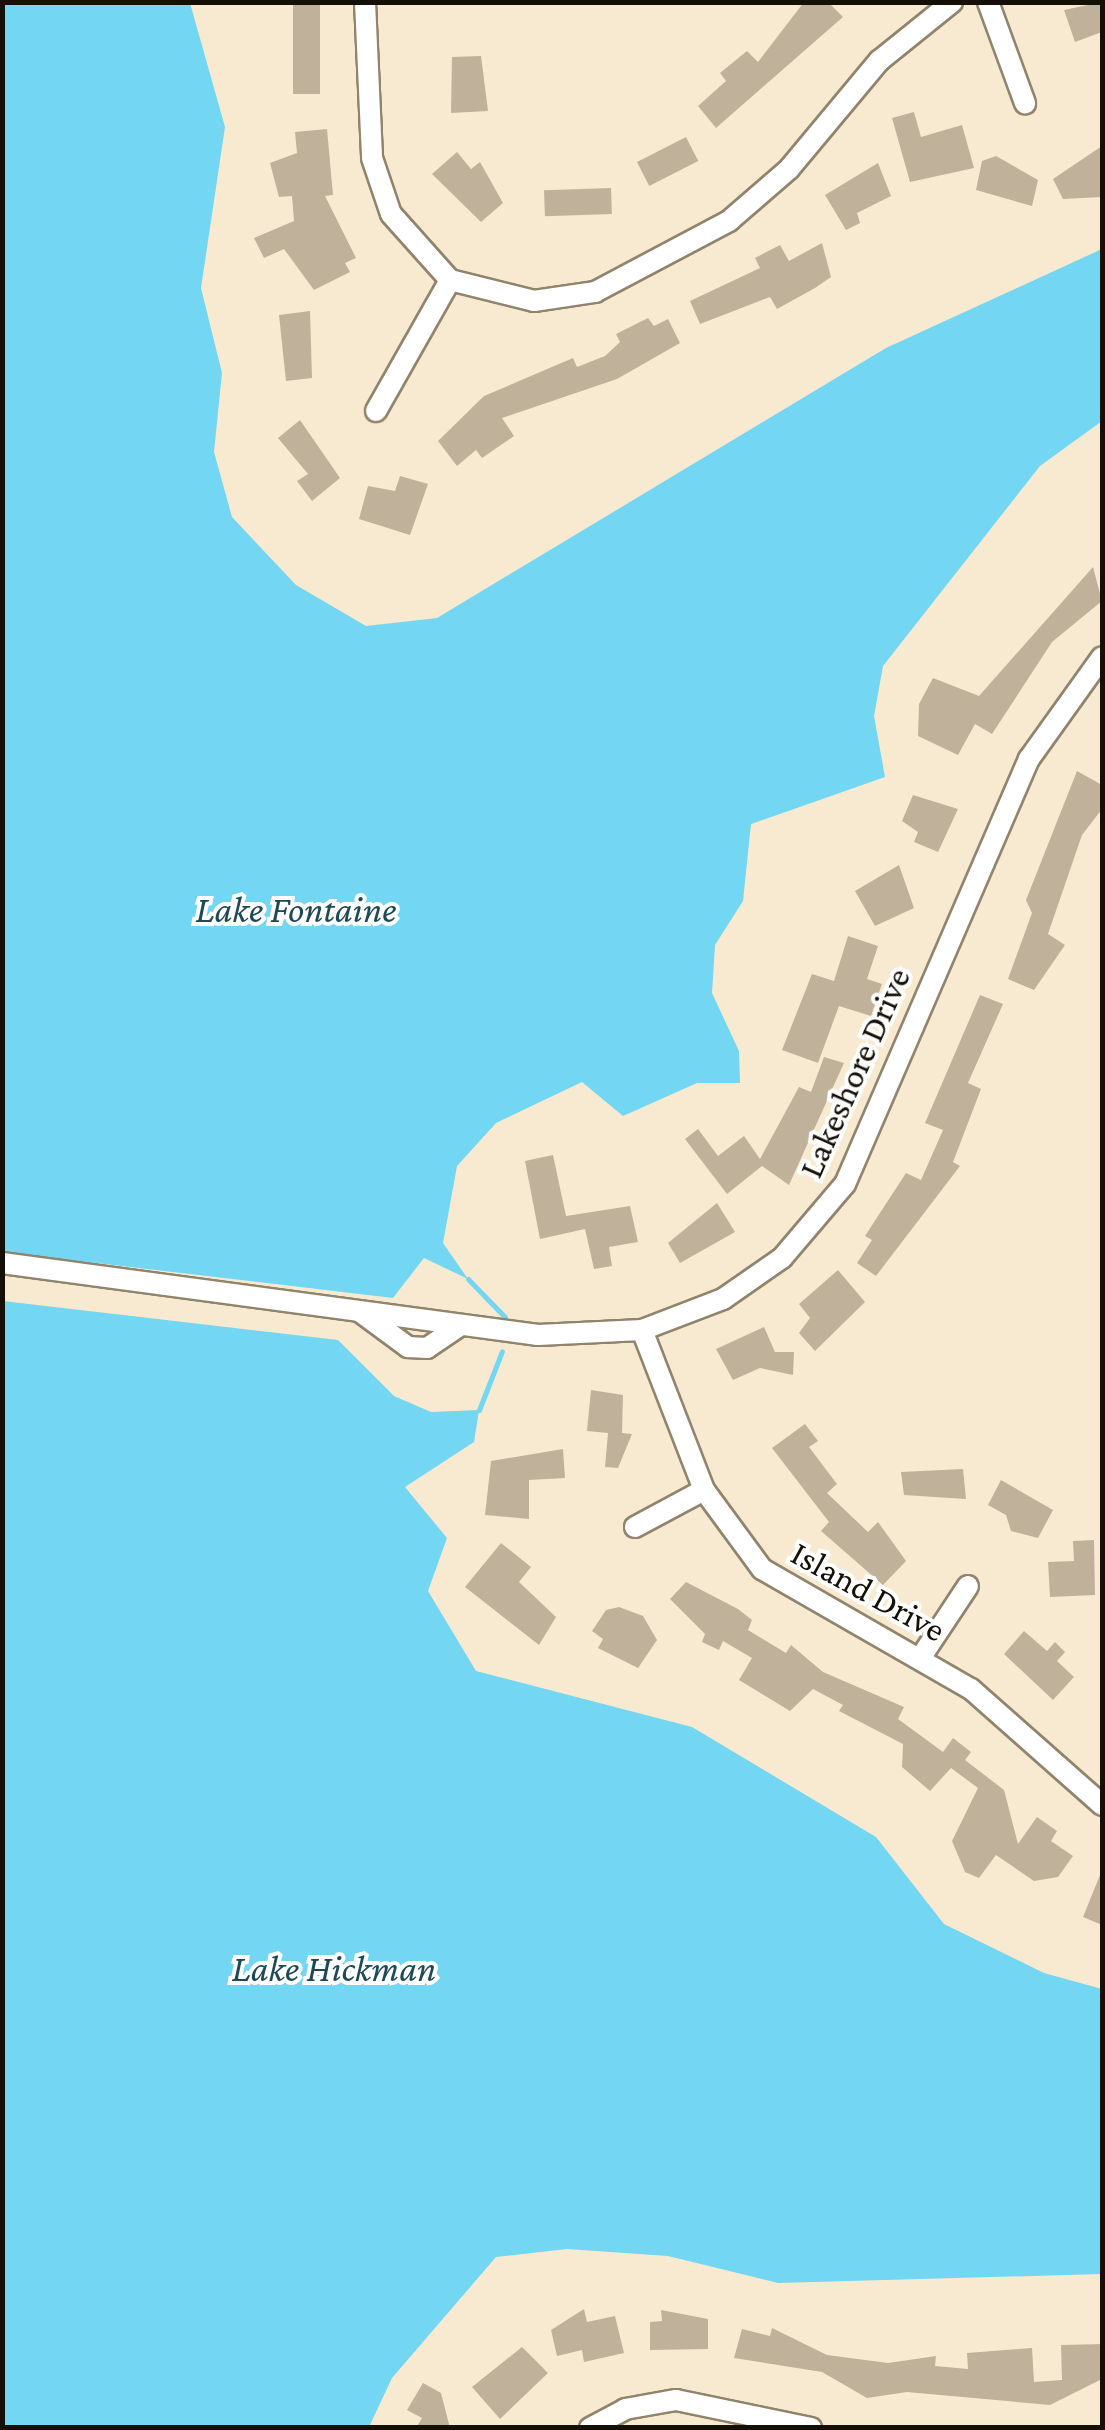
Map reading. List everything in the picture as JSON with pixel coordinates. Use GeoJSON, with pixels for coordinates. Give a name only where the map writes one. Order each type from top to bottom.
{"type":"FeatureCollection","features":[{"type":"Feature","properties":{"kind":"street"},"geometry":{"type":"LineString","coordinates":[[365,2],[375,176],[404,235],[450,280],[510,298],[566,299],[690,246],[764,194],[878,61],[952,2]]}},
{"type":"Feature","properties":{"kind":"street"},"geometry":{"type":"LineString","coordinates":[[988,2],[1025,103]]}},
{"type":"Feature","properties":{"kind":"street"},"geometry":{"type":"LineString","coordinates":[[376,411],[450,280]]}},
{"type":"Feature","properties":{"kind":"street","name":"Lakeshore Drive"},"geometry":{"type":"LineString","coordinates":[[2,1262],[555,1336],[642,1330],[753,1281],[845,1184],[1029,759],[1102,658]]}},
{"type":"Feature","properties":{"kind":"street","name":"Lakeshore Drive"},"geometry":{"type":"LineString","coordinates":[[358,1311],[408,1347],[427,1348],[461,1326]]}},
{"type":"Feature","properties":{"kind":"street","name":"Island Drive"},"geometry":{"type":"LineString","coordinates":[[642,1330],[704,1490],[745,1551],[782,1585],[921,1657],[1102,1804]]}},
{"type":"Feature","properties":{"kind":"street"},"geometry":{"type":"LineString","coordinates":[[635,1527],[704,1490]]}},
{"type":"Feature","properties":{"kind":"street"},"geometry":{"type":"LineString","coordinates":[[921,1657],[968,1586]]}},
{"type":"Feature","properties":{"kind":"street"},"geometry":{"type":"LineString","coordinates":[[590,2428],[625,2409],[676,2400],[811,2428]]}},
{"type":"Feature","properties":{"kind":"water","name":"Lake Fontaine"},"geometry":{"type":"Polygon","coordinates":[[[3,2],[190,3],[225,127],[201,288],[222,373],[214,452],[232,517],[296,585],[366,626],[437,618],[886,348],[1102,249],[1102,421],[1040,466],[883,666],[874,716],[885,777],[751,824],[743,901],[715,945],[712,993],[739,1051],[740,1083],[697,1083],[623,1116],[582,1082],[496,1123],[457,1166],[443,1243],[468,1279],[424,1258],[393,1298],[3,1252],[3,2]]]}},
{"type":"Feature","properties":{"kind":"water","name":"Lake Hickman"},"geometry":{"type":"Polygon","coordinates":[[[3,1301],[338,1340],[394,1396],[431,1412],[479,1410],[474,1442],[405,1487],[447,1538],[428,1591],[476,1671],[692,1727],[876,1837],[944,1924],[1044,1973],[1102,1989],[1102,2274],[778,2283],[668,2256],[567,2249],[496,2257],[392,2378],[369,2427],[3,2427],[3,1301]]]}},
{"type":"Feature","properties":{"kind":"building"},"geometry":{"type":"Polygon","coordinates":[[[293,2],[320,2],[320,94],[293,94],[293,2]]]}},
{"type":"Feature","properties":{"kind":"building"},"geometry":{"type":"Polygon","coordinates":[[[804,2],[828,2],[843,17],[716,128],[698,106],[726,81],[720,73],[747,51],[758,62],[804,2]]]}},
{"type":"Feature","properties":{"kind":"building"},"geometry":{"type":"Polygon","coordinates":[[[1102,2],[1102,32],[1075,42],[1064,10],[1102,2]]]}},
{"type":"Feature","properties":{"kind":"building"},"geometry":{"type":"Polygon","coordinates":[[[481,56],[488,111],[451,113],[452,57],[481,56]]]}},
{"type":"Feature","properties":{"kind":"building"},"geometry":{"type":"Polygon","coordinates":[[[914,112],[921,137],[962,125],[974,168],[910,182],[892,118],[914,112]]]}},
{"type":"Feature","properties":{"kind":"building"},"geometry":{"type":"Polygon","coordinates":[[[327,129],[333,195],[325,196],[356,258],[345,263],[350,272],[314,290],[284,249],[264,258],[254,238],[294,221],[292,196],[279,197],[270,163],[297,153],[295,132],[327,129]]]}},
{"type":"Feature","properties":{"kind":"building"},"geometry":{"type":"Polygon","coordinates":[[[686,137],[698,161],[649,186],[637,162],[686,137]]]}},
{"type":"Feature","properties":{"kind":"building"},"geometry":{"type":"Polygon","coordinates":[[[1102,146],[1102,197],[1063,199],[1053,179],[1102,146]]]}},
{"type":"Feature","properties":{"kind":"building"},"geometry":{"type":"Polygon","coordinates":[[[457,152],[471,169],[480,162],[503,203],[481,222],[432,174],[457,152]]]}},
{"type":"Feature","properties":{"kind":"building"},"geometry":{"type":"Polygon","coordinates":[[[996,156],[1038,180],[1032,206],[976,190],[982,161],[996,156]]]}},
{"type":"Feature","properties":{"kind":"building"},"geometry":{"type":"Polygon","coordinates":[[[878,163],[891,196],[857,213],[860,223],[846,230],[825,195],[878,163]]]}},
{"type":"Feature","properties":{"kind":"building"},"geometry":{"type":"Polygon","coordinates":[[[611,188],[612,214],[545,216],[544,190],[611,188]]]}},
{"type":"Feature","properties":{"kind":"building"},"geometry":{"type":"Polygon","coordinates":[[[822,243],[831,277],[815,288],[777,309],[770,297],[700,324],[690,301],[760,268],[755,258],[780,245],[789,261],[822,243]]]}},
{"type":"Feature","properties":{"kind":"building"},"geometry":{"type":"Polygon","coordinates":[[[310,311],[312,378],[286,381],[279,315],[310,311]]]}},
{"type":"Feature","properties":{"kind":"building"},"geometry":{"type":"Polygon","coordinates":[[[648,318],[654,326],[668,319],[680,343],[617,379],[502,418],[514,436],[482,458],[476,450],[457,466],[438,441],[484,396],[573,358],[577,367],[605,356],[620,342],[616,334],[648,318]]]}},
{"type":"Feature","properties":{"kind":"building"},"geometry":{"type":"Polygon","coordinates":[[[300,420],[340,478],[312,501],[297,481],[308,474],[278,438],[300,420]]]}},
{"type":"Feature","properties":{"kind":"building"},"geometry":{"type":"Polygon","coordinates":[[[400,476],[428,484],[410,535],[359,519],[368,486],[395,491],[400,476]]]}},
{"type":"Feature","properties":{"kind":"building"},"geometry":{"type":"Polygon","coordinates":[[[1093,567],[1102,601],[1052,642],[992,734],[975,724],[958,755],[918,736],[919,704],[933,678],[979,696],[1093,567]]]}},
{"type":"Feature","properties":{"kind":"building"},"geometry":{"type":"Polygon","coordinates":[[[1077,771],[1102,785],[1102,809],[1082,835],[1048,934],[1065,945],[1034,990],[1008,979],[1032,913],[1026,900],[1077,771]]]}},
{"type":"Feature","properties":{"kind":"building"},"geometry":{"type":"Polygon","coordinates":[[[913,795],[958,809],[938,852],[914,842],[918,832],[902,821],[913,795]]]}},
{"type":"Feature","properties":{"kind":"building"},"geometry":{"type":"Polygon","coordinates":[[[899,865],[914,908],[875,926],[855,891],[899,865]]]}},
{"type":"Feature","properties":{"kind":"building"},"geometry":{"type":"Polygon","coordinates":[[[848,936],[878,946],[867,979],[882,984],[871,1016],[839,1006],[818,1063],[782,1050],[812,974],[834,981],[848,936]]]}},
{"type":"Feature","properties":{"kind":"building"},"geometry":{"type":"Polygon","coordinates":[[[980,995],[1003,1004],[968,1083],[981,1089],[953,1162],[960,1166],[876,1276],[857,1263],[872,1240],[865,1236],[906,1173],[921,1180],[943,1130],[925,1123],[980,995]]]}},
{"type":"Feature","properties":{"kind":"building"},"geometry":{"type":"Polygon","coordinates":[[[824,1057],[844,1063],[789,1185],[762,1166],[727,1194],[685,1139],[698,1129],[718,1156],[744,1136],[760,1159],[799,1087],[811,1092],[824,1057]]]}},
{"type":"Feature","properties":{"kind":"building"},"geometry":{"type":"Polygon","coordinates":[[[553,1155],[566,1216],[630,1206],[638,1242],[609,1247],[612,1266],[594,1269],[585,1229],[540,1239],[525,1161],[553,1155]]]}},
{"type":"Feature","properties":{"kind":"building"},"geometry":{"type":"Polygon","coordinates":[[[717,1203],[735,1232],[680,1263],[668,1243],[717,1203]]]}},
{"type":"Feature","properties":{"kind":"building"},"geometry":{"type":"Polygon","coordinates":[[[838,1270],[865,1302],[815,1351],[799,1333],[810,1318],[799,1304],[838,1270]]]}},
{"type":"Feature","properties":{"kind":"building"},"geometry":{"type":"Polygon","coordinates":[[[764,1327],[775,1352],[794,1352],[793,1375],[760,1368],[733,1380],[716,1349],[764,1327]]]}},
{"type":"Feature","properties":{"kind":"building"},"geometry":{"type":"Polygon","coordinates":[[[591,1390],[623,1395],[622,1433],[632,1434],[618,1468],[605,1467],[608,1433],[587,1431],[591,1390]]]}},
{"type":"Feature","properties":{"kind":"building"},"geometry":{"type":"Polygon","coordinates":[[[805,1424],[818,1441],[809,1447],[837,1484],[827,1493],[868,1532],[878,1522],[906,1561],[883,1585],[821,1531],[829,1522],[772,1448],[805,1424]]]}},
{"type":"Feature","properties":{"kind":"building"},"geometry":{"type":"Polygon","coordinates":[[[563,1449],[565,1478],[529,1480],[529,1519],[485,1515],[491,1461],[563,1449]]]}},
{"type":"Feature","properties":{"kind":"building"},"geometry":{"type":"Polygon","coordinates":[[[963,1469],[966,1499],[904,1495],[901,1472],[963,1469]]]}},
{"type":"Feature","properties":{"kind":"building"},"geometry":{"type":"Polygon","coordinates":[[[1001,1480],[1053,1510],[1038,1538],[1011,1531],[1006,1515],[988,1505],[1001,1480]]]}},
{"type":"Feature","properties":{"kind":"building"},"geometry":{"type":"Polygon","coordinates":[[[1094,1540],[1095,1595],[1050,1597],[1048,1562],[1074,1561],[1073,1541],[1094,1540]]]}},
{"type":"Feature","properties":{"kind":"building"},"geometry":{"type":"Polygon","coordinates":[[[501,1543],[531,1567],[519,1582],[556,1617],[539,1645],[465,1587],[501,1543]]]}},
{"type":"Feature","properties":{"kind":"building"},"geometry":{"type":"Polygon","coordinates":[[[686,1582],[738,1609],[752,1620],[748,1630],[786,1653],[791,1645],[823,1672],[904,1707],[898,1719],[943,1752],[953,1738],[971,1752],[965,1760],[1004,1790],[1018,1844],[1037,1817],[1057,1831],[1051,1841],[1073,1856],[1058,1877],[1034,1881],[996,1855],[979,1878],[965,1872],[952,1841],[978,1788],[951,1768],[930,1791],[902,1767],[903,1744],[839,1711],[843,1705],[813,1689],[790,1711],[739,1680],[752,1658],[723,1641],[719,1650],[702,1642],[705,1634],[670,1599],[686,1582]]]}},
{"type":"Feature","properties":{"kind":"building"},"geometry":{"type":"Polygon","coordinates":[[[619,1607],[643,1616],[657,1640],[638,1668],[598,1648],[603,1639],[592,1631],[606,1610],[619,1607]]]}},
{"type":"Feature","properties":{"kind":"building"},"geometry":{"type":"Polygon","coordinates":[[[1024,1631],[1047,1651],[1055,1642],[1065,1652],[1057,1661],[1074,1677],[1053,1700],[1004,1654],[1024,1631]]]}},
{"type":"Feature","properties":{"kind":"building"},"geometry":{"type":"Polygon","coordinates":[[[1102,1870],[1102,1925],[1083,1917],[1102,1870]]]}},
{"type":"Feature","properties":{"kind":"building"},"geometry":{"type":"Polygon","coordinates":[[[584,2309],[587,2322],[615,2316],[624,2353],[584,2362],[582,2350],[557,2356],[551,2330],[584,2309]]]}},
{"type":"Feature","properties":{"kind":"building"},"geometry":{"type":"Polygon","coordinates":[[[661,2310],[708,2319],[708,2349],[650,2350],[650,2322],[662,2321],[661,2310]]]}},
{"type":"Feature","properties":{"kind":"building"},"geometry":{"type":"Polygon","coordinates":[[[772,2328],[827,2355],[888,2363],[936,2356],[935,2366],[968,2369],[967,2353],[1032,2348],[1034,2382],[1062,2380],[1061,2345],[1102,2344],[1102,2379],[1050,2405],[907,2392],[867,2398],[822,2372],[734,2358],[742,2329],[770,2336],[772,2328]]]}},
{"type":"Feature","properties":{"kind":"building"},"geometry":{"type":"Polygon","coordinates":[[[522,2347],[548,2373],[500,2419],[472,2387],[522,2347]]]}},
{"type":"Feature","properties":{"kind":"building"},"geometry":{"type":"Polygon","coordinates":[[[423,2383],[441,2393],[450,2428],[416,2428],[422,2418],[407,2410],[423,2383]]]}},
{"type":"Feature","properties":{"kind":"waterway"},"geometry":{"type":"LineString","coordinates":[[468,1279],[505,1317]]}},
{"type":"Feature","properties":{"kind":"waterway"},"geometry":{"type":"LineString","coordinates":[[479,1410],[502,1351]]}}]}
